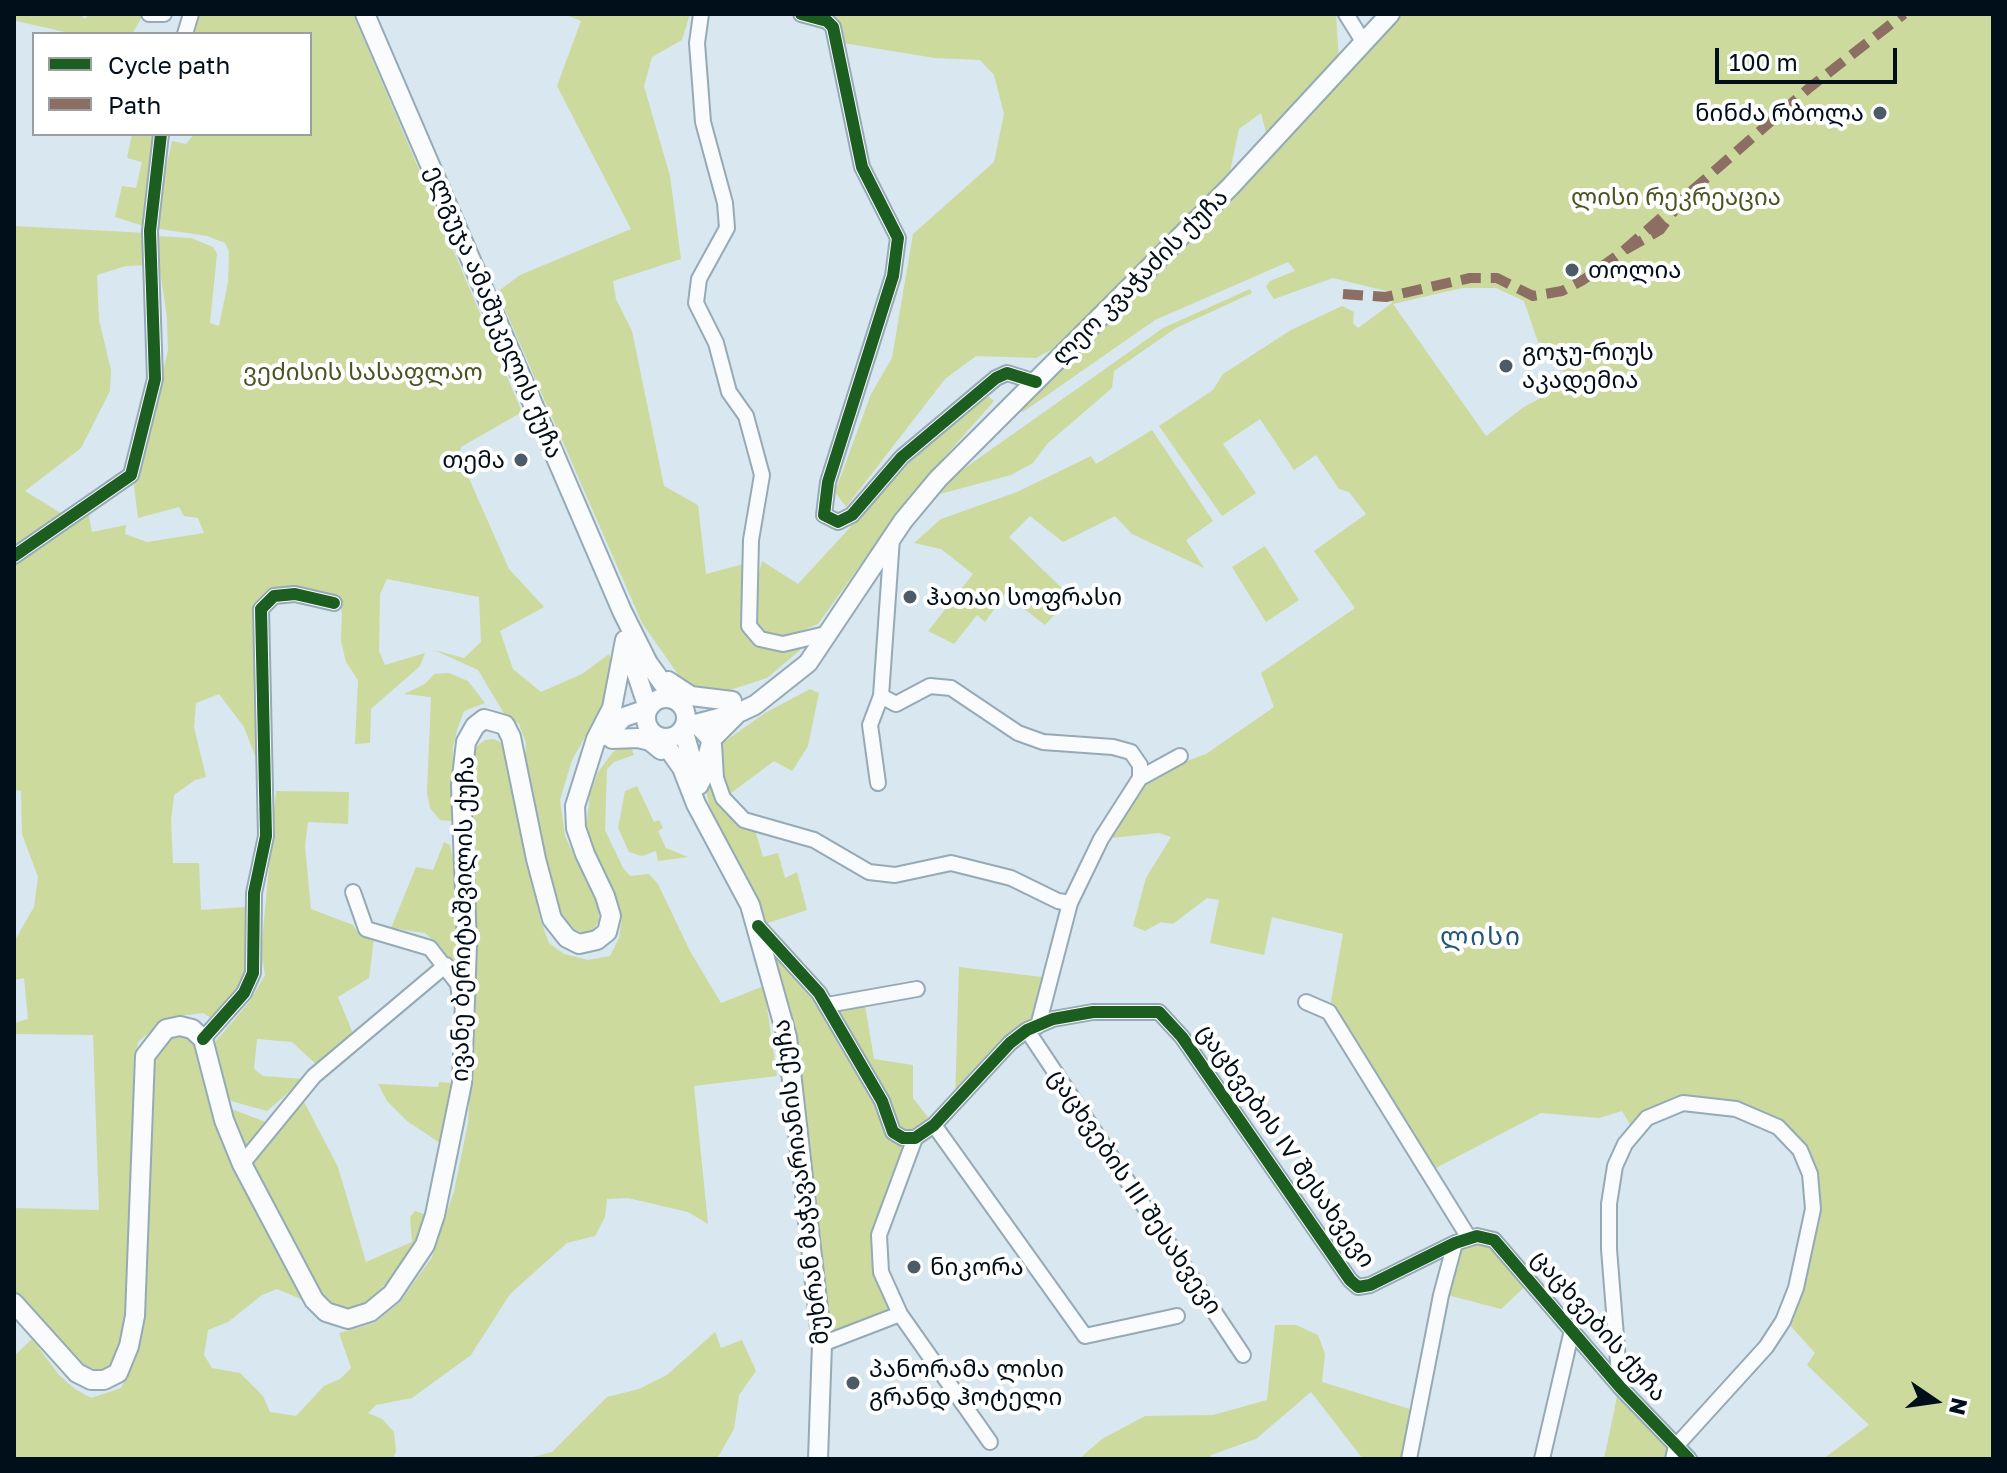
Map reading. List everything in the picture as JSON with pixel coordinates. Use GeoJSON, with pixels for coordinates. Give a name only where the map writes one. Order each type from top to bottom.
{"type":"FeatureCollection","features":[{"type":"Feature","properties":{"kind":"main road","name":"ელგუჯა ამაშუკელის ქუჩა"},"geometry":{"type":"LineString","coordinates":[[365,14],[626,626]]}},
{"type":"Feature","properties":{"kind":"main road","name":"ლეო კვაჭაძის ქუჩა"},"geometry":{"type":"LineString","coordinates":[[735,707],[774,690],[808,663],[892,538],[938,479],[1230,187],[1390,14]]}},
{"type":"Feature","properties":{"kind":"main road"},"geometry":{"type":"LineString","coordinates":[[626,626],[648,663],[686,715],[694,786]]}},
{"type":"Feature","properties":{"kind":"main road"},"geometry":{"type":"LineString","coordinates":[[626,626],[658,670],[682,693],[735,707]]}},
{"type":"Feature","properties":{"kind":"main road"},"geometry":{"type":"LineString","coordinates":[[626,626],[648,708],[645,717],[694,786]]}},
{"type":"Feature","properties":{"kind":"main road"},"geometry":{"type":"LineString","coordinates":[[589,763],[612,708],[626,626]]}},
{"type":"Feature","properties":{"kind":"main road"},"geometry":{"type":"LineString","coordinates":[[589,763],[614,724],[648,708],[659,698],[735,707]]}},
{"type":"Feature","properties":{"kind":"main road"},"geometry":{"type":"LineString","coordinates":[[589,763],[612,739],[632,730],[674,736],[687,727],[735,707]]}},
{"type":"Feature","properties":{"kind":"main road"},"geometry":{"type":"LineString","coordinates":[[694,786],[712,739],[735,707]]}},
{"type":"Feature","properties":{"kind":"main road","name":"ივანე ბერიტაშვილის ქუჩა"},"geometry":{"type":"LineString","coordinates":[[203,1039],[224,1120],[242,1164],[314,1300],[335,1316],[348,1319],[370,1312],[392,1294],[425,1245],[435,1215],[456,1120],[466,1032],[461,786],[466,742],[475,726],[484,719],[505,725],[552,919],[557,930],[579,944],[589,944],[607,932],[611,916],[576,828],[577,795],[589,763]]}},
{"type":"Feature","properties":{"kind":"main road"},"geometry":{"type":"LineString","coordinates":[[612,739],[650,741],[694,786]]}},
{"type":"Feature","properties":{"kind":"main road","name":"მუხრან მაჭავარიანის ქუჩა"},"geometry":{"type":"LineString","coordinates":[[694,786],[758,926],[787,1037],[822,1344],[818,1459]]}},
{"type":"Feature","properties":{"kind":"main road"},"geometry":{"type":"LineString","coordinates":[[14,1303],[77,1373],[91,1380],[104,1380],[118,1373],[129,1346],[135,1316],[145,1056],[166,1029],[180,1026],[192,1029],[203,1039]]}},
{"type":"Feature","properties":{"kind":"street"},"geometry":{"type":"LineString","coordinates":[[149,14],[164,14]]}},
{"type":"Feature","properties":{"kind":"street"},"geometry":{"type":"LineString","coordinates":[[701,14],[697,43],[703,122],[725,203],[727,228],[699,279],[696,303],[716,343],[729,392],[746,416],[762,475],[751,540],[749,626],[754,634],[768,642],[783,644],[830,633]]}},
{"type":"Feature","properties":{"kind":"street"},"geometry":{"type":"LineString","coordinates":[[801,14],[827,21],[833,27],[862,167],[898,238],[893,276],[828,482],[824,515],[838,522],[852,515],[902,457],[996,378],[1007,373],[1036,382]]}},
{"type":"Feature","properties":{"kind":"street"},"geometry":{"type":"LineString","coordinates":[[1346,14],[1364,43]]}},
{"type":"Feature","properties":{"kind":"street"},"geometry":{"type":"LineString","coordinates":[[14,556],[131,475],[155,379],[150,231],[161,136]]}},
{"type":"Feature","properties":{"kind":"street"},"geometry":{"type":"LineString","coordinates":[[878,783],[870,725],[881,696],[892,538]]}},
{"type":"Feature","properties":{"kind":"street"},"geometry":{"type":"LineString","coordinates":[[203,1039],[244,993],[253,973],[254,893],[266,836],[261,609],[274,596],[295,594],[334,603]]}},
{"type":"Feature","properties":{"kind":"street"},"geometry":{"type":"LineString","coordinates":[[881,696],[896,704],[930,686],[951,688],[1018,733],[1043,742],[1113,747],[1131,752],[1140,765],[1140,778]]}},
{"type":"Feature","properties":{"kind":"street"},"geometry":{"type":"LineString","coordinates":[[687,727],[712,739],[716,778],[723,798],[744,820],[814,840],[869,872],[895,875],[951,863],[1011,878],[1058,901],[1070,903]]}},
{"type":"Feature","properties":{"kind":"street"},"geometry":{"type":"LineString","coordinates":[[990,1442],[900,1314],[881,1272],[879,1235],[915,1138],[934,1125],[1010,1043],[1033,1028],[1070,903],[1101,839],[1140,778],[1180,756]]}},
{"type":"Feature","properties":{"kind":"street"},"geometry":{"type":"LineString","coordinates":[[353,892],[366,929],[430,948],[446,965],[458,984],[466,1032]]}},
{"type":"Feature","properties":{"kind":"street"},"geometry":{"type":"LineString","coordinates":[[758,926],[800,968],[827,1005],[882,1101],[893,1132],[915,1138]]}},
{"type":"Feature","properties":{"kind":"street"},"geometry":{"type":"LineString","coordinates":[[242,1164],[314,1076],[446,965]]}},
{"type":"Feature","properties":{"kind":"street"},"geometry":{"type":"LineString","coordinates":[[827,1005],[917,989]]}},
{"type":"Feature","properties":{"kind":"street"},"geometry":{"type":"LineString","coordinates":[[1306,1002],[1329,1012],[1462,1241],[1441,1295],[1409,1459]]}},
{"type":"Feature","properties":{"kind":"street","name":"ცაცხვების IV შესახვევი"},"geometry":{"type":"LineString","coordinates":[[1033,1028],[1093,1012],[1159,1012],[1182,1037],[1350,1280],[1358,1287],[1370,1285],[1462,1241]]}},
{"type":"Feature","properties":{"kind":"street","name":"ცაცხვების III შესახვევი"},"geometry":{"type":"LineString","coordinates":[[1033,1028],[1243,1355]]}},
{"type":"Feature","properties":{"kind":"street"},"geometry":{"type":"LineString","coordinates":[[1620,1387],[1609,1249],[1609,1204],[1615,1166],[1625,1144],[1647,1118],[1683,1103],[1736,1109],[1778,1127],[1800,1150],[1810,1174],[1813,1209],[1796,1288],[1783,1321],[1766,1347],[1674,1452]]}},
{"type":"Feature","properties":{"kind":"street"},"geometry":{"type":"LineString","coordinates":[[934,1125],[1085,1336],[1177,1316]]}},
{"type":"Feature","properties":{"kind":"street","name":"ცაცხვების ქუჩა"},"geometry":{"type":"LineString","coordinates":[[1462,1241],[1477,1236],[1494,1240],[1674,1452],[1689,1459]]}},
{"type":"Feature","properties":{"kind":"street"},"geometry":{"type":"LineString","coordinates":[[822,1344],[900,1314]]}},
{"type":"Feature","properties":{"kind":"street"},"geometry":{"type":"LineString","coordinates":[[1542,1459],[1572,1330]]}},
{"type":"Feature","properties":{"kind":"green space"},"geometry":{"type":"Polygon","coordinates":[[[14,14],[81,14],[84,19],[90,14],[141,14],[142,17],[133,32],[65,32],[16,21],[14,30],[14,14]]]}},
{"type":"Feature","properties":{"kind":"green space","name":"ვეძისის სასაფლაო"},"geometry":{"type":"Polygon","coordinates":[[[199,14],[353,14],[522,412],[461,447],[459,456],[509,569],[544,607],[500,631],[513,669],[541,692],[582,674],[609,654],[614,668],[607,699],[572,760],[560,800],[565,836],[598,907],[599,920],[593,931],[585,933],[562,920],[541,855],[524,774],[526,743],[519,724],[505,715],[478,670],[434,650],[464,658],[481,642],[479,597],[387,579],[380,594],[379,651],[385,665],[425,653],[420,666],[371,709],[370,743],[355,744],[358,680],[346,662],[341,641],[342,611],[319,591],[295,586],[268,590],[261,602],[257,761],[244,727],[219,694],[196,703],[194,727],[206,777],[195,780],[174,795],[171,820],[173,863],[199,863],[201,910],[245,907],[247,977],[239,995],[211,1018],[203,1013],[169,1017],[139,1041],[134,1057],[128,1295],[123,1343],[114,1364],[102,1370],[85,1367],[14,1295],[14,1208],[99,1210],[93,1035],[14,1034],[14,1023],[28,1019],[24,978],[14,980],[14,942],[34,907],[38,877],[22,834],[21,791],[14,790],[14,563],[88,511],[92,532],[126,525],[125,534],[147,542],[204,533],[198,518],[184,516],[179,507],[138,518],[134,486],[168,351],[167,318],[155,236],[191,238],[213,247],[217,254],[210,323],[219,326],[228,282],[229,251],[225,243],[207,236],[153,228],[172,141],[186,144],[192,136],[312,136],[312,32],[195,32],[199,14]]]}},
{"type":"Feature","properties":{"kind":"green space"},"geometry":{"type":"Polygon","coordinates":[[[564,14],[690,14],[682,40],[652,57],[644,86],[670,176],[681,259],[613,281],[616,299],[632,331],[664,486],[698,505],[706,574],[747,563],[742,600],[747,630],[806,645],[767,678],[727,691],[695,688],[684,683],[642,623],[499,296],[500,290],[520,275],[631,229],[557,86],[581,21],[564,14]]]}},
{"type":"Feature","properties":{"kind":"green space"},"geometry":{"type":"Polygon","coordinates":[[[801,14],[1336,14],[1339,64],[1267,137],[1261,113],[1239,129],[1229,176],[1062,344],[1036,358],[976,356],[945,379],[846,507],[835,492],[871,394],[892,358],[913,234],[994,162],[1004,114],[994,75],[980,60],[935,58],[837,42],[833,27],[801,14]]]}},
{"type":"Feature","properties":{"kind":"green space","name":"ლისი რეკრეაცია"},"geometry":{"type":"Polygon","coordinates":[[[1400,14],[1993,14],[1993,1459],[1823,1459],[1869,1425],[1807,1365],[1815,1353],[1787,1322],[1813,1209],[1800,1150],[1752,1115],[1683,1103],[1634,1131],[1622,1111],[1599,1118],[1541,1113],[1428,1172],[1329,1012],[1343,934],[1272,917],[1264,955],[1210,943],[1219,900],[1207,898],[1173,924],[1161,922],[1145,931],[1133,926],[1146,878],[1171,837],[1159,833],[1101,839],[1140,778],[1206,754],[1274,707],[1261,673],[1355,608],[1314,551],[1366,514],[1349,492],[1339,489],[1316,455],[1294,470],[1260,419],[1223,444],[1256,493],[1222,516],[1159,426],[1213,390],[1223,374],[1291,330],[1342,306],[1354,312],[1353,323],[1358,328],[1392,303],[1386,291],[1333,278],[1274,299],[1266,287],[1270,281],[1295,271],[1288,262],[1155,320],[1023,412],[1018,409],[1343,77],[1400,14]],[[1462,288],[1393,304],[1486,436],[1524,407],[1570,382],[1545,344],[1538,342],[1524,301],[1496,288],[1462,288]]]}},
{"type":"Feature","properties":{"kind":"green space"},"geometry":{"type":"Polygon","coordinates":[[[132,136],[159,136],[144,226],[115,217],[122,186],[136,188],[142,162],[127,158],[132,136]]]}},
{"type":"Feature","properties":{"kind":"green space"},"geometry":{"type":"Polygon","coordinates":[[[14,226],[147,233],[147,265],[126,266],[97,275],[99,320],[111,370],[110,391],[81,448],[25,491],[64,515],[14,547],[14,226]]]}},
{"type":"Feature","properties":{"kind":"green space"},"geometry":{"type":"Polygon","coordinates":[[[1250,289],[1252,293],[1176,328],[1114,371],[1112,388],[1047,444],[1033,463],[1011,475],[940,494],[955,475],[1163,328],[1250,289]]]}},
{"type":"Feature","properties":{"kind":"green space"},"geometry":{"type":"Polygon","coordinates":[[[988,396],[994,401],[910,496],[818,624],[784,638],[767,636],[758,623],[754,593],[762,561],[798,584],[913,459],[988,396]]]}},
{"type":"Feature","properties":{"kind":"green space"},"geometry":{"type":"Polygon","coordinates":[[[1152,430],[1213,521],[1186,540],[1204,568],[1132,534],[1115,516],[1063,542],[1030,516],[1009,537],[1071,597],[1045,625],[1005,594],[985,622],[977,615],[954,644],[928,631],[973,574],[941,549],[914,543],[941,519],[1017,492],[1091,456],[1096,464],[1152,430]]]}},
{"type":"Feature","properties":{"kind":"green space"},"geometry":{"type":"Polygon","coordinates":[[[1265,546],[1299,600],[1266,622],[1232,567],[1265,546]]]}},
{"type":"Feature","properties":{"kind":"green space"},"geometry":{"type":"Polygon","coordinates":[[[449,673],[468,681],[485,703],[464,711],[458,727],[453,746],[452,821],[440,820],[430,808],[427,792],[431,697],[404,694],[425,684],[434,674],[449,673]]]}},
{"type":"Feature","properties":{"kind":"green space"},"geometry":{"type":"Polygon","coordinates":[[[810,689],[819,693],[808,746],[792,771],[774,761],[723,799],[753,823],[763,857],[778,853],[785,878],[797,872],[807,910],[759,926],[827,1005],[864,999],[874,1059],[913,1065],[913,1098],[934,1125],[915,1138],[879,1235],[900,1314],[822,1344],[787,1037],[712,819],[704,781],[710,752],[765,713],[810,689]]]}},
{"type":"Feature","properties":{"kind":"green space"},"geometry":{"type":"Polygon","coordinates":[[[494,739],[502,743],[540,919],[549,943],[564,954],[588,960],[610,956],[619,938],[622,917],[588,844],[586,829],[590,794],[598,772],[613,752],[629,742],[634,755],[614,762],[607,769],[605,830],[623,868],[630,876],[649,874],[658,884],[690,951],[721,1003],[764,986],[777,1076],[694,1086],[708,1224],[688,1212],[628,1198],[607,1199],[605,1217],[595,1236],[567,1243],[510,1294],[471,1355],[412,1398],[376,1405],[368,1413],[382,1419],[394,1432],[396,1451],[393,1459],[14,1459],[14,1356],[32,1339],[59,1375],[91,1398],[121,1388],[134,1359],[141,1324],[151,1062],[171,1037],[183,1036],[195,1042],[230,1160],[308,1302],[277,1289],[262,1295],[228,1322],[208,1330],[204,1355],[212,1368],[240,1373],[263,1396],[270,1412],[296,1416],[324,1386],[340,1379],[351,1368],[339,1333],[374,1323],[400,1302],[432,1257],[454,1191],[468,1123],[476,1003],[472,759],[477,746],[485,740],[494,739]]]}},
{"type":"Feature","properties":{"kind":"green space"},"geometry":{"type":"Polygon","coordinates":[[[637,786],[654,822],[659,820],[663,828],[658,831],[666,848],[688,857],[658,861],[656,851],[642,856],[629,852],[618,828],[625,791],[637,786]]]}},
{"type":"Feature","properties":{"kind":"green space"},"geometry":{"type":"Polygon","coordinates":[[[276,791],[349,792],[348,824],[308,822],[305,846],[311,909],[353,925],[360,936],[374,938],[369,978],[338,997],[354,1036],[319,1067],[292,1042],[257,1039],[254,1069],[263,1076],[304,1079],[267,1111],[231,1101],[223,1089],[215,1042],[250,1001],[265,975],[261,953],[276,791]]]}},
{"type":"Feature","properties":{"kind":"green space"},"geometry":{"type":"Polygon","coordinates":[[[444,842],[450,845],[453,858],[458,976],[441,947],[425,933],[391,928],[416,867],[433,870],[444,842]]]}},
{"type":"Feature","properties":{"kind":"green space"},"geometry":{"type":"Polygon","coordinates":[[[959,967],[1050,978],[1038,1026],[955,1101],[959,967]]]}},
{"type":"Feature","properties":{"kind":"green space"},"geometry":{"type":"Polygon","coordinates":[[[439,1082],[452,1083],[443,1145],[407,1121],[387,1101],[378,1084],[438,1087],[439,1082]]]}},
{"type":"Feature","properties":{"kind":"green space"},"geometry":{"type":"Polygon","coordinates":[[[301,1096],[338,1167],[366,1262],[412,1242],[410,1217],[415,1211],[427,1215],[406,1261],[367,1304],[349,1310],[318,1294],[249,1164],[264,1142],[281,1130],[301,1096]]]}},
{"type":"Feature","properties":{"kind":"green space"},"geometry":{"type":"Polygon","coordinates":[[[229,1108],[266,1122],[244,1149],[229,1108]]]}},
{"type":"Feature","properties":{"kind":"green space"},"geometry":{"type":"Polygon","coordinates":[[[1486,1237],[1531,1281],[1501,1309],[1444,1294],[1455,1243],[1486,1237]]]}},
{"type":"Feature","properties":{"kind":"green space"},"geometry":{"type":"Polygon","coordinates":[[[1275,1325],[1296,1325],[1318,1335],[1325,1354],[1322,1382],[1413,1410],[1403,1459],[1363,1459],[1311,1392],[1256,1439],[1211,1455],[1210,1459],[1079,1459],[1102,1439],[1145,1416],[1213,1415],[1267,1400],[1275,1325]]]}},
{"type":"Feature","properties":{"kind":"green space"},"geometry":{"type":"Polygon","coordinates":[[[715,1332],[721,1348],[742,1340],[756,1371],[739,1395],[734,1429],[717,1459],[526,1459],[552,1452],[607,1397],[639,1389],[667,1375],[715,1332]]]}},
{"type":"Feature","properties":{"kind":"green space"},"geometry":{"type":"Polygon","coordinates":[[[1618,1392],[1671,1450],[1669,1459],[1604,1459],[1618,1392]]]}},
{"type":"Feature","properties":{"kind":"marked path"},"geometry":{"type":"LineString","coordinates":[[1343,294],[1386,297],[1470,278],[1497,278],[1533,296],[1562,291],[1622,252],[1809,88],[1904,14]]}},
{"type":"Feature","properties":{"kind":"marked path"},"geometry":{"type":"LineString","coordinates":[[1625,250],[1660,230],[1674,211]]}},
{"type":"Feature","properties":{"kind":"cycle path"},"geometry":{"type":"LineString","coordinates":[[801,14],[827,21],[833,27],[862,167],[898,238],[893,276],[828,482],[824,515],[838,522],[852,515],[902,457],[996,378],[1007,373],[1036,382]]}},
{"type":"Feature","properties":{"kind":"cycle path"},"geometry":{"type":"LineString","coordinates":[[14,556],[131,475],[155,379],[150,231],[161,136]]}},
{"type":"Feature","properties":{"kind":"cycle path"},"geometry":{"type":"LineString","coordinates":[[203,1039],[244,993],[253,973],[254,893],[266,836],[261,609],[274,596],[295,594],[334,603]]}},
{"type":"Feature","properties":{"kind":"cycle path"},"geometry":{"type":"LineString","coordinates":[[758,926],[819,993],[882,1101],[893,1132],[903,1138],[915,1138],[934,1125],[1010,1043],[1027,1030],[1053,1019],[1093,1012],[1159,1012],[1182,1037],[1350,1280],[1358,1287],[1370,1285],[1455,1243],[1477,1236],[1494,1240],[1620,1387],[1689,1459]]}},
{"type":"Feature","properties":{"kind":"place","name":"ნინძა რბოლა"},"geometry":{"type":"Point","coordinates":[1880,113]}},
{"type":"Feature","properties":{"kind":"place","name":"თოლია"},"geometry":{"type":"Point","coordinates":[1572,270]}},
{"type":"Feature","properties":{"kind":"place","name":"გოჯუ-რიუს აკადემია"},"geometry":{"type":"Point","coordinates":[1506,366]}},
{"type":"Feature","properties":{"kind":"place","name":"თემა"},"geometry":{"type":"Point","coordinates":[521,460]}},
{"type":"Feature","properties":{"kind":"place","name":"ჰათაი სოფრასი"},"geometry":{"type":"Point","coordinates":[910,597]}},
{"type":"Feature","properties":{"kind":"place","name":"ნიკორა"},"geometry":{"type":"Point","coordinates":[914,1267]}},
{"type":"Feature","properties":{"kind":"place","name":"პანორამა ლისი გრანდ ჰოტელი"},"geometry":{"type":"Point","coordinates":[853,1383]}},
{"type":"Feature","properties":{"kind":"district","name":"ლისი"},"geometry":{"type":"Point","coordinates":[1481,937]}}]}
